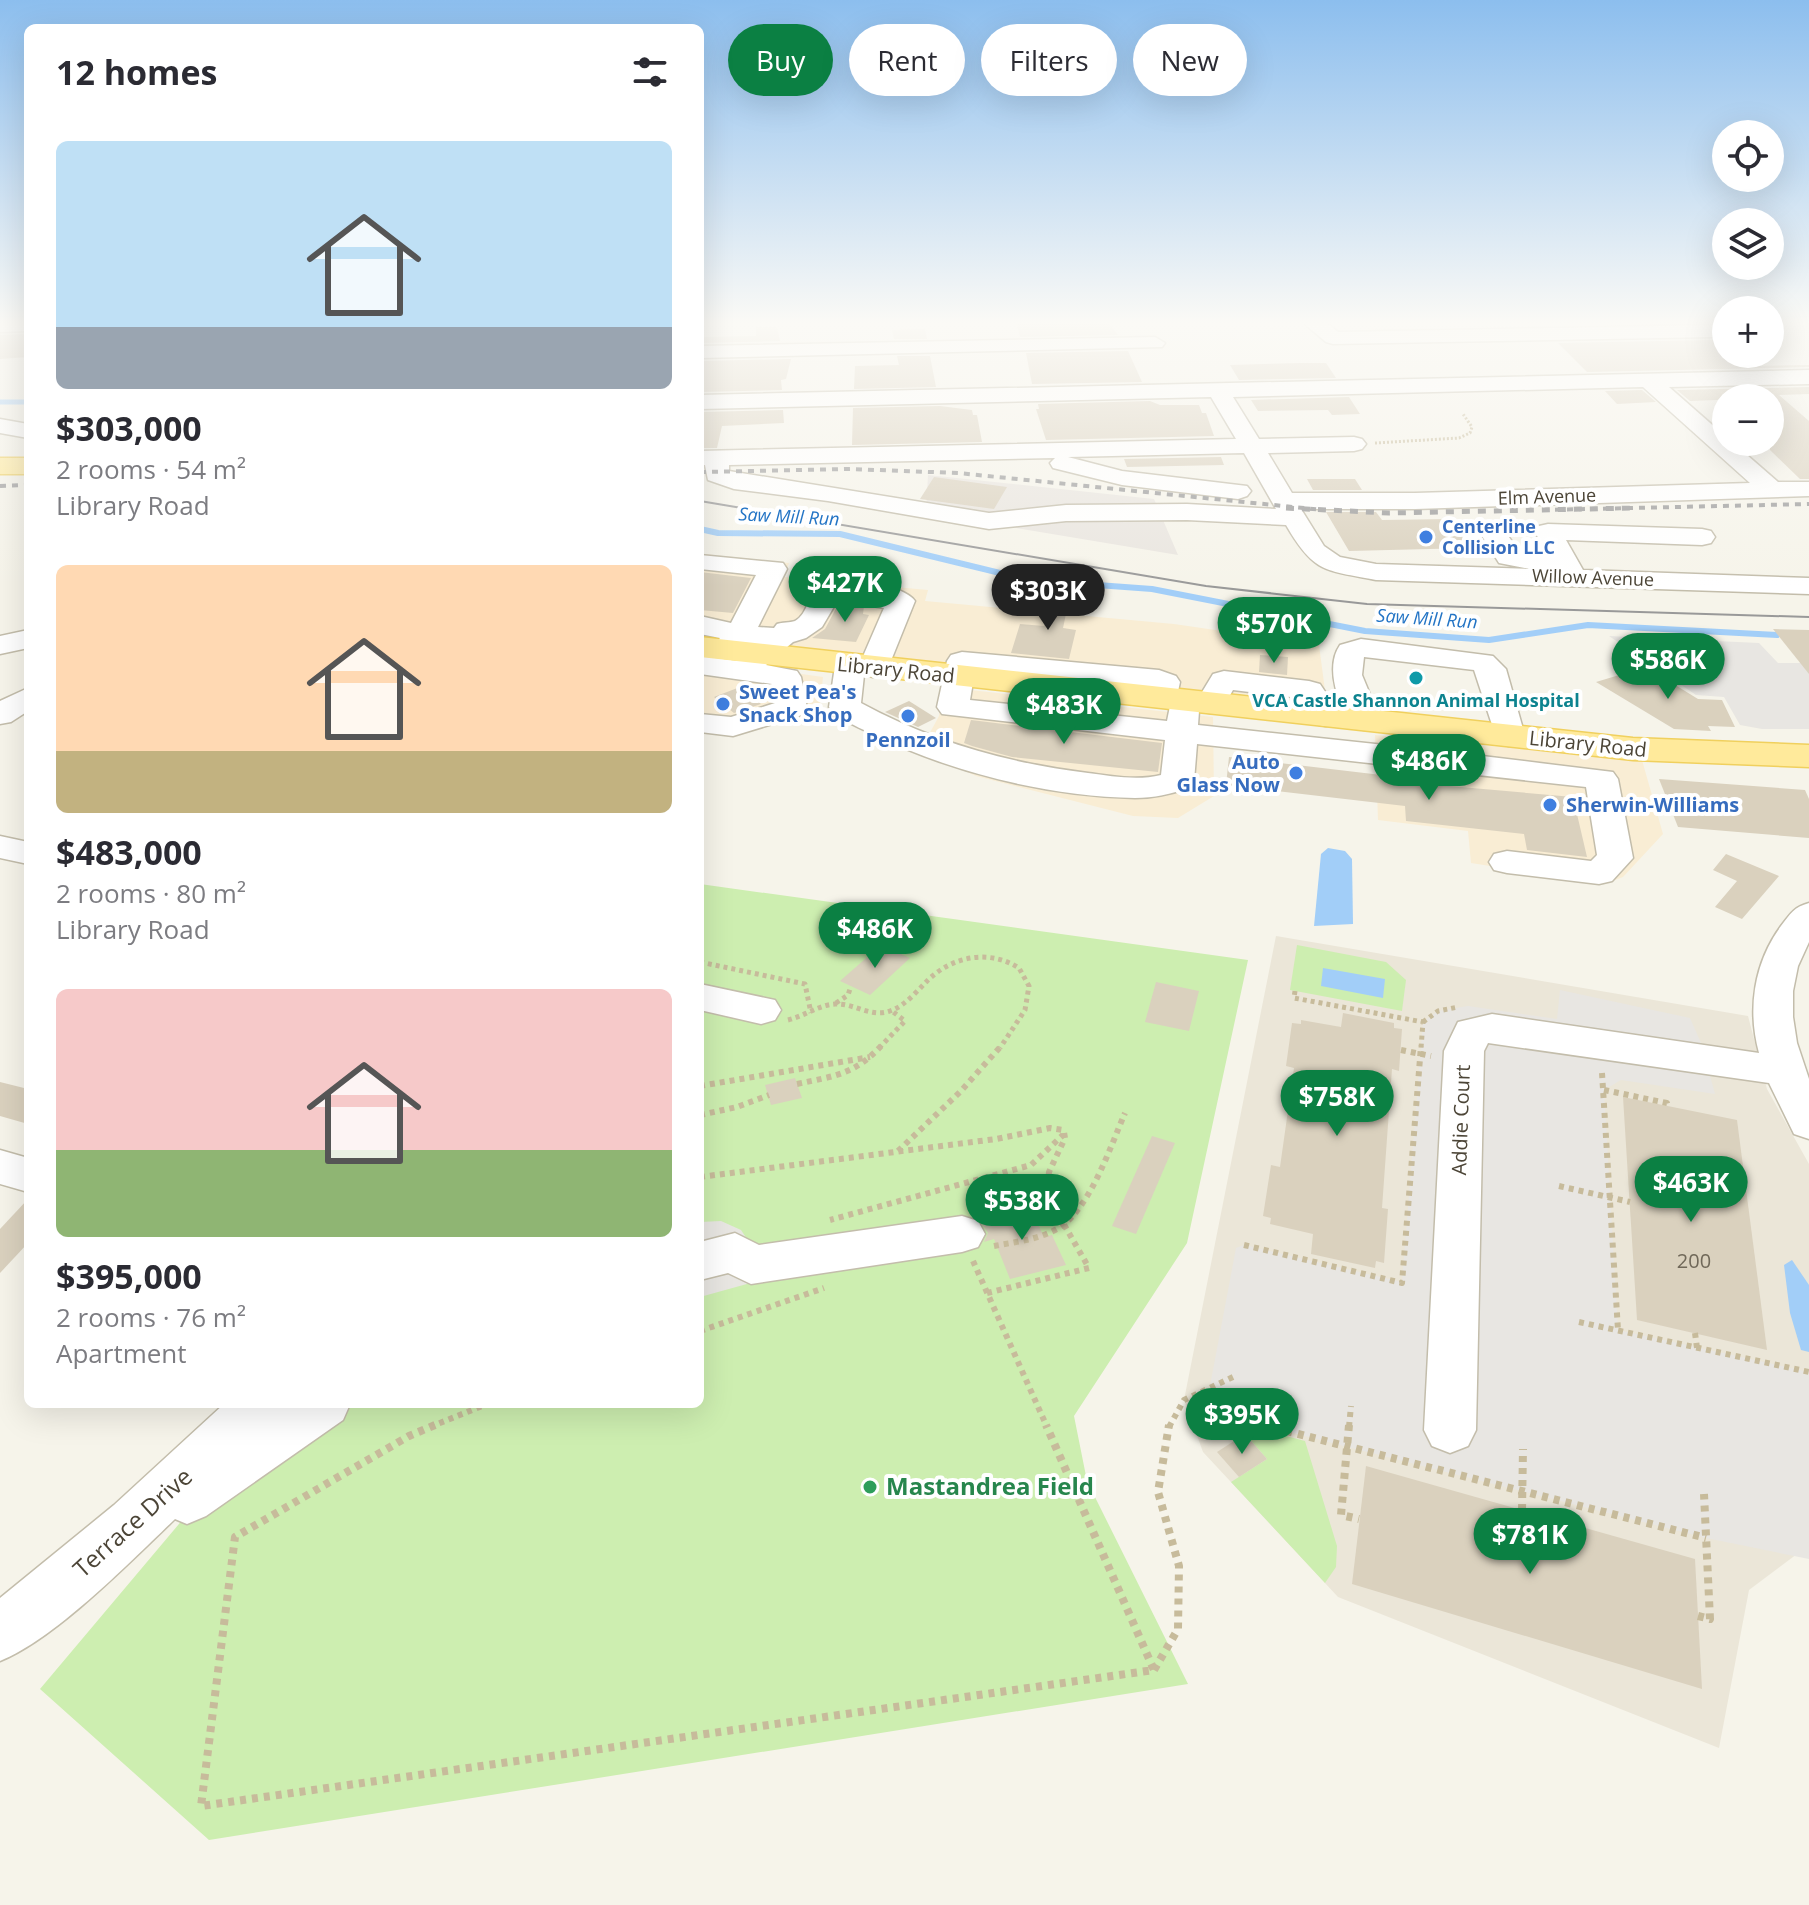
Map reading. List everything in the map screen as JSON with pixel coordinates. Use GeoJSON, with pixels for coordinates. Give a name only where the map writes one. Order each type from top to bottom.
{"type":"FeatureCollection","features":[{"type":"Feature","properties":{"kind":"main road"},"geometry":{"type":"LineString","coordinates":[[0,466],[24,466]]}},
{"type":"Feature","properties":{"kind":"main road","name":"Library Road"},"geometry":{"type":"LineString","coordinates":[[728,654],[862,667],[955,692],[1091,682],[1185,709],[1365,721],[1457,746],[1509,736],[1691,753],[1809,756]]}},
{"type":"Feature","properties":{"kind":"street"},"geometry":{"type":"LineString","coordinates":[[807,454],[811,409]]}},
{"type":"Feature","properties":{"kind":"street"},"geometry":{"type":"LineString","coordinates":[[1002,409],[1013,452]]}},
{"type":"Feature","properties":{"kind":"street"},"geometry":{"type":"LineString","coordinates":[[1228,409],[1314,551],[1502,546],[1571,572]]}},
{"type":"Feature","properties":{"kind":"street"},"geometry":{"type":"LineString","coordinates":[[1459,409],[1463,414]]}},
{"type":"Feature","properties":{"kind":"street"},"geometry":{"type":"LineString","coordinates":[[1680,409],[1772,490]]}},
{"type":"Feature","properties":{"kind":"street"},"geometry":{"type":"LineString","coordinates":[[0,426],[24,430]]}},
{"type":"Feature","properties":{"kind":"street"},"geometry":{"type":"LineString","coordinates":[[1285,502],[1187,512],[1081,513],[989,521],[828,493],[734,482],[717,475],[708,458],[1354,444]]}},
{"type":"Feature","properties":{"kind":"street","name":"Elm Avenue"},"geometry":{"type":"LineString","coordinates":[[1042,451],[1072,467],[1122,478],[1221,490],[1285,502],[1809,489]]}},
{"type":"Feature","properties":{"kind":"street"},"geometry":{"type":"LineString","coordinates":[[704,488],[808,504]]}},
{"type":"Feature","properties":{"kind":"street"},"geometry":{"type":"LineString","coordinates":[[1571,572],[1548,532],[1702,537]]}},
{"type":"Feature","properties":{"kind":"street","name":"Willow Avenue"},"geometry":{"type":"LineString","coordinates":[[1314,551],[1331,563],[1376,572],[1571,572],[1809,586]]}},
{"type":"Feature","properties":{"kind":"street"},"geometry":{"type":"LineString","coordinates":[[704,562],[773,569],[728,654]]}},
{"type":"Feature","properties":{"kind":"street"},"geometry":{"type":"LineString","coordinates":[[728,654],[806,592],[901,601],[862,667],[845,707],[892,734],[928,748],[1025,776],[1152,790],[1177,781],[1185,709]]}},
{"type":"Feature","properties":{"kind":"street"},"geometry":{"type":"LineString","coordinates":[[704,629],[728,654],[786,677],[791,708],[733,727],[704,723]]}},
{"type":"Feature","properties":{"kind":"street"},"geometry":{"type":"LineString","coordinates":[[0,645],[24,640]]}},
{"type":"Feature","properties":{"kind":"street"},"geometry":{"type":"LineString","coordinates":[[1365,721],[1347,675],[1350,651],[1361,648],[1482,662],[1491,669],[1509,736]]}},
{"type":"Feature","properties":{"kind":"street"},"geometry":{"type":"LineString","coordinates":[[928,748],[955,692],[1185,709],[1457,746],[1601,779],[1615,858],[1599,873],[1507,862]]}},
{"type":"Feature","properties":{"kind":"street"},"geometry":{"type":"LineString","coordinates":[[0,715],[24,700]]}},
{"type":"Feature","properties":{"kind":"street"},"geometry":{"type":"LineString","coordinates":[[0,847],[24,852]]}},
{"type":"Feature","properties":{"kind":"street"},"geometry":{"type":"LineString","coordinates":[[1809,915],[1780,957],[1772,981],[1776,1038],[1785,1071],[1809,1123]]}},
{"type":"Feature","properties":{"kind":"street"},"geometry":{"type":"LineString","coordinates":[[704,998],[761,1010]]}},
{"type":"Feature","properties":{"kind":"street","name":"Addie Court"},"geometry":{"type":"LineString","coordinates":[[1450,1430],[1464,1051],[1472,1032],[1492,1028],[1785,1071]]}},
{"type":"Feature","properties":{"kind":"street"},"geometry":{"type":"LineString","coordinates":[[0,1167],[24,1174]]}},
{"type":"Feature","properties":{"kind":"street"},"geometry":{"type":"LineString","coordinates":[[704,1260],[735,1252],[751,1265],[966,1243]]}},
{"type":"Feature","properties":{"kind":"street","name":"Terrace Drive"},"geometry":{"type":"LineString","coordinates":[[0,1633],[73,1578],[177,1485],[254,1408]]}},
{"type":"Feature","properties":{"kind":"street"},"geometry":{"type":"LineString","coordinates":[[73,1578],[319,1408]]}},
{"type":"Feature","properties":{"kind":"path"},"geometry":{"type":"LineString","coordinates":[[1354,444],[1459,438],[1470,433],[1472,427],[1463,414]]}},
{"type":"Feature","properties":{"kind":"path"},"geometry":{"type":"LineString","coordinates":[[835,1004],[874,1013],[892,1011],[938,969],[949,962],[970,957],[1013,963],[1031,985],[1029,1001],[993,1058],[958,1096],[897,1151]]}},
{"type":"Feature","properties":{"kind":"path"},"geometry":{"type":"LineString","coordinates":[[704,963],[805,984],[811,1013]]}},
{"type":"Feature","properties":{"kind":"path"},"geometry":{"type":"LineString","coordinates":[[761,1010],[789,1020],[835,1004],[848,995],[851,986]]}},
{"type":"Feature","properties":{"kind":"path"},"geometry":{"type":"LineString","coordinates":[[1244,1245],[1322,1260],[1402,1283],[1423,1022],[1351,1012],[1294,998],[1295,991]]}},
{"type":"Feature","properties":{"kind":"path"},"geometry":{"type":"LineString","coordinates":[[797,1084],[836,1076],[863,1065],[905,1021],[892,1011]]}},
{"type":"Feature","properties":{"kind":"path"},"geometry":{"type":"LineString","coordinates":[[1562,1039],[1569,1065],[1603,1073],[1618,1330]]}},
{"type":"Feature","properties":{"kind":"path"},"geometry":{"type":"LineString","coordinates":[[704,1085],[870,1057]]}},
{"type":"Feature","properties":{"kind":"path"},"geometry":{"type":"LineString","coordinates":[[1604,1090],[1667,1103],[1668,1106]]}},
{"type":"Feature","properties":{"kind":"path"},"geometry":{"type":"LineString","coordinates":[[704,1114],[737,1107],[769,1095]]}},
{"type":"Feature","properties":{"kind":"path"},"geometry":{"type":"LineString","coordinates":[[1125,1113],[1078,1208],[1066,1223],[1051,1232],[966,1243],[1154,1670]]}},
{"type":"Feature","properties":{"kind":"path"},"geometry":{"type":"LineString","coordinates":[[704,1176],[996,1139],[1050,1128],[1063,1130]]}},
{"type":"Feature","properties":{"kind":"path"},"geometry":{"type":"LineString","coordinates":[[987,1293],[1089,1268],[1066,1223],[1047,1195],[1049,1172],[1065,1138],[1063,1130]]}},
{"type":"Feature","properties":{"kind":"path"},"geometry":{"type":"LineString","coordinates":[[822,1222],[1031,1165],[1063,1135],[1063,1130]]}},
{"type":"Feature","properties":{"kind":"path"},"geometry":{"type":"LineString","coordinates":[[1559,1186],[1630,1202]]}},
{"type":"Feature","properties":{"kind":"path"},"geometry":{"type":"LineString","coordinates":[[704,1330],[833,1285]]}},
{"type":"Feature","properties":{"kind":"path"},"geometry":{"type":"LineString","coordinates":[[1579,1322],[1809,1372]]}},
{"type":"Feature","properties":{"kind":"path"},"geometry":{"type":"LineString","coordinates":[[1695,1333],[1697,1348]]}},
{"type":"Feature","properties":{"kind":"path"},"geometry":{"type":"LineString","coordinates":[[1154,1670],[1178,1629],[1179,1566],[1158,1492],[1169,1425],[1184,1400],[1233,1377]]}},
{"type":"Feature","properties":{"kind":"path"},"geometry":{"type":"LineString","coordinates":[[1351,1406],[1341,1515],[1359,1519]]}},
{"type":"Feature","properties":{"kind":"path"},"geometry":{"type":"LineString","coordinates":[[477,1408],[409,1436],[235,1537],[201,1806],[1154,1670]]}},
{"type":"Feature","properties":{"kind":"path"},"geometry":{"type":"LineString","coordinates":[[1218,1414],[1706,1538]]}},
{"type":"Feature","properties":{"kind":"path"},"geometry":{"type":"LineString","coordinates":[[1522,1510],[1523,1449]]}},
{"type":"Feature","properties":{"kind":"path"},"geometry":{"type":"LineString","coordinates":[[1698,1616],[1710,1619],[1704,1494]]}},
{"type":"Feature","properties":{"kind":"shaded area"},"geometry":{"type":"Polygon","coordinates":[[[928,475],[1154,499],[1178,555],[926,513],[928,475]]]}},
{"type":"Feature","properties":{"kind":"shaded area"},"geometry":{"type":"Polygon","coordinates":[[[704,554],[789,563],[784,577],[928,590],[925,601],[1174,624],[1319,645],[1326,698],[1299,699],[1115,682],[826,651],[704,634],[704,554]]]}},
{"type":"Feature","properties":{"kind":"shaded area"},"geometry":{"type":"Polygon","coordinates":[[[1609,636],[1759,643],[1778,663],[1809,663],[1809,729],[1762,729],[1740,725],[1724,697],[1696,695],[1609,636]]]}},
{"type":"Feature","properties":{"kind":"shaded area"},"geometry":{"type":"Polygon","coordinates":[[[704,661],[823,677],[819,716],[736,732],[704,725],[704,661]]]}},
{"type":"Feature","properties":{"kind":"shaded area"},"geometry":{"type":"Polygon","coordinates":[[[943,687],[1213,717],[1214,796],[1178,818],[1133,816],[976,776],[920,751],[939,716],[943,687]]]}},
{"type":"Feature","properties":{"kind":"shaded area"},"geometry":{"type":"Polygon","coordinates":[[[1375,735],[1642,760],[1663,834],[1623,877],[1610,882],[1595,883],[1471,863],[1468,831],[1378,820],[1375,735]]]}},
{"type":"Feature","properties":{"kind":"shaded area"},"geometry":{"type":"Polygon","coordinates":[[[1276,936],[1748,1016],[1767,1089],[1809,1164],[1809,1545],[1749,1590],[1719,1748],[1338,1597],[1203,1452],[1184,1400],[1276,936]]]}},
{"type":"Feature","properties":{"kind":"shaded area"},"geometry":{"type":"Polygon","coordinates":[[[1560,990],[1690,1018],[1701,1043],[1715,1094],[1621,1080],[1604,1090],[1618,1330],[1809,1372],[1809,1559],[1706,1538],[1218,1414],[1206,1407],[1236,1248],[1244,1245],[1402,1282],[1423,1022],[1438,1011],[1468,1006],[1557,1019],[1560,990]]]}},
{"type":"Feature","properties":{"kind":"shaded area"},"geometry":{"type":"Polygon","coordinates":[[[721,1221],[741,1230],[772,1277],[704,1296],[704,1222],[721,1221]]]}},
{"type":"Feature","properties":{"kind":"green space"},"geometry":{"type":"Polygon","coordinates":[[[704,885],[1248,960],[1187,1243],[1074,1416],[1087,1481],[1188,1684],[209,1840],[40,1689],[277,1408],[704,1408],[704,885]]]}},
{"type":"Feature","properties":{"kind":"green space"},"geometry":{"type":"Polygon","coordinates":[[[1297,945],[1386,962],[1406,980],[1402,1011],[1290,990],[1297,945]]]}},
{"type":"Feature","properties":{"kind":"green space"},"geometry":{"type":"Polygon","coordinates":[[[1252,1427],[1305,1441],[1337,1546],[1336,1567],[1325,1583],[1231,1482],[1267,1459],[1245,1434],[1252,1427]]]}},
{"type":"Feature","properties":{"kind":"water"},"geometry":{"type":"Polygon","coordinates":[[[1328,848],[1345,851],[1352,859],[1353,924],[1314,926],[1321,854],[1328,848]]]}},
{"type":"Feature","properties":{"kind":"water"},"geometry":{"type":"Polygon","coordinates":[[[1323,968],[1385,979],[1383,998],[1321,986],[1323,968]]]}},
{"type":"Feature","properties":{"kind":"water"},"geometry":{"type":"Polygon","coordinates":[[[1792,1260],[1809,1285],[1809,1352],[1801,1350],[1790,1313],[1784,1265],[1792,1260]]]}},
{"type":"Feature","properties":{"kind":"building"},"geometry":{"type":"Polygon","coordinates":[[[853,409],[972,410],[973,415],[977,415],[982,442],[852,445],[853,409]]]}},
{"type":"Feature","properties":{"kind":"building"},"geometry":{"type":"Polygon","coordinates":[[[1036,409],[1200,409],[1206,413],[1214,436],[1046,440],[1036,409]]]}},
{"type":"Feature","properties":{"kind":"building"},"geometry":{"type":"Polygon","coordinates":[[[1257,409],[1357,409],[1360,414],[1332,415],[1328,410],[1257,409]]]}},
{"type":"Feature","properties":{"kind":"building"},"geometry":{"type":"Polygon","coordinates":[[[1784,409],[1795,409],[1809,421],[1809,479],[1800,479],[1776,456],[1784,456],[1784,409]]]}},
{"type":"Feature","properties":{"kind":"building"},"geometry":{"type":"Polygon","coordinates":[[[783,410],[784,423],[722,426],[717,448],[704,448],[704,412],[783,410]]]}},
{"type":"Feature","properties":{"kind":"building"},"geometry":{"type":"Polygon","coordinates":[[[1221,457],[1224,465],[1127,467],[1124,459],[1221,457]]]}},
{"type":"Feature","properties":{"kind":"building"},"geometry":{"type":"Polygon","coordinates":[[[934,477],[1007,487],[994,509],[920,499],[934,477]]]}},
{"type":"Feature","properties":{"kind":"building"},"geometry":{"type":"Polygon","coordinates":[[[1307,479],[1355,479],[1362,490],[1313,490],[1307,479]]]}},
{"type":"Feature","properties":{"kind":"building"},"geometry":{"type":"Polygon","coordinates":[[[1326,512],[1376,512],[1382,520],[1450,519],[1470,548],[1349,551],[1326,512]]]}},
{"type":"Feature","properties":{"kind":"building"},"geometry":{"type":"Polygon","coordinates":[[[704,572],[751,578],[733,613],[704,610],[704,572]]]}},
{"type":"Feature","properties":{"kind":"building"},"geometry":{"type":"Polygon","coordinates":[[[1055,587],[1071,590],[1063,628],[1076,630],[1069,659],[1011,653],[1020,624],[1044,626],[1055,587]]]}},
{"type":"Feature","properties":{"kind":"building"},"geometry":{"type":"Polygon","coordinates":[[[839,603],[864,606],[863,614],[869,615],[856,642],[812,638],[825,629],[839,603]]]}},
{"type":"Feature","properties":{"kind":"building"},"geometry":{"type":"Polygon","coordinates":[[[1773,629],[1809,630],[1809,674],[1773,629]]]}},
{"type":"Feature","properties":{"kind":"building"},"geometry":{"type":"Polygon","coordinates":[[[1260,655],[1288,657],[1287,675],[1259,672],[1260,655]]]}},
{"type":"Feature","properties":{"kind":"building"},"geometry":{"type":"Polygon","coordinates":[[[1646,667],[1698,699],[1722,700],[1735,727],[1708,726],[1711,731],[1674,729],[1596,682],[1646,667]]]}},
{"type":"Feature","properties":{"kind":"building"},"geometry":{"type":"Polygon","coordinates":[[[740,687],[761,704],[734,713],[714,697],[740,687]]]}},
{"type":"Feature","properties":{"kind":"building","name":"Pennzoil"},"geometry":{"type":"Polygon","coordinates":[[[909,701],[936,718],[918,727],[885,712],[909,701]]]}},
{"type":"Feature","properties":{"kind":"building"},"geometry":{"type":"Polygon","coordinates":[[[971,720],[1162,743],[1158,772],[1012,757],[972,746],[964,743],[971,720]]]}},
{"type":"Feature","properties":{"kind":"building"},"geometry":{"type":"Polygon","coordinates":[[[1229,757],[1449,783],[1449,786],[1573,797],[1587,857],[1527,850],[1524,834],[1406,821],[1405,806],[1226,785],[1229,757]]]}},
{"type":"Feature","properties":{"kind":"building"},"geometry":{"type":"Polygon","coordinates":[[[1659,779],[1805,790],[1809,799],[1809,838],[1678,827],[1659,779]]]}},
{"type":"Feature","properties":{"kind":"building"},"geometry":{"type":"Polygon","coordinates":[[[1726,854],[1779,876],[1742,919],[1715,907],[1737,881],[1713,870],[1726,854]]]}},
{"type":"Feature","properties":{"kind":"building"},"geometry":{"type":"Polygon","coordinates":[[[881,945],[910,958],[870,995],[840,981],[881,945]]]}},
{"type":"Feature","properties":{"kind":"building"},"geometry":{"type":"Polygon","coordinates":[[[1156,982],[1199,991],[1189,1031],[1145,1022],[1156,982]]]}},
{"type":"Feature","properties":{"kind":"building"},"geometry":{"type":"Polygon","coordinates":[[[1343,1013],[1394,1023],[1394,1028],[1402,1029],[1399,1071],[1392,1069],[1382,1208],[1388,1209],[1384,1263],[1376,1261],[1375,1268],[1311,1254],[1313,1234],[1270,1224],[1271,1218],[1263,1216],[1271,1165],[1280,1167],[1294,1068],[1286,1066],[1292,1023],[1301,1024],[1301,1020],[1341,1027],[1343,1013]]]}},
{"type":"Feature","properties":{"kind":"building"},"geometry":{"type":"Polygon","coordinates":[[[795,1078],[802,1098],[771,1105],[765,1085],[795,1078]]]}},
{"type":"Feature","properties":{"kind":"building"},"geometry":{"type":"Polygon","coordinates":[[[0,1082],[24,1088],[24,1123],[0,1116],[0,1082]]]}},
{"type":"Feature","properties":{"kind":"building"},"geometry":{"type":"Polygon","coordinates":[[[1623,1097],[1737,1120],[1767,1350],[1637,1320],[1623,1097]]]}},
{"type":"Feature","properties":{"kind":"building"},"geometry":{"type":"Polygon","coordinates":[[[1152,1136],[1175,1143],[1136,1234],[1112,1226],[1152,1136]]]}},
{"type":"Feature","properties":{"kind":"building"},"geometry":{"type":"Polygon","coordinates":[[[24,1203],[24,1247],[0,1273],[0,1229],[24,1203]]]}},
{"type":"Feature","properties":{"kind":"building"},"geometry":{"type":"Polygon","coordinates":[[[1029,1205],[1044,1237],[1052,1235],[1066,1265],[1010,1279],[994,1239],[984,1242],[988,1233],[977,1217],[1029,1205]]]}},
{"type":"Feature","properties":{"kind":"building"},"geometry":{"type":"Polygon","coordinates":[[[1245,1434],[1267,1459],[1239,1477],[1217,1452],[1245,1434]]]}},
{"type":"Feature","properties":{"kind":"building"},"geometry":{"type":"Polygon","coordinates":[[[1366,1466],[1695,1559],[1702,1689],[1352,1584],[1366,1466]]]}},
{"type":"Feature","properties":{"kind":"waterway","name":"Saw Mill Run"},"geometry":{"type":"LineString","coordinates":[[704,530],[718,533],[840,534],[1029,580],[1152,589],[1365,631],[1489,640],[1588,625],[1777,635]]}},
{"type":"Feature","properties":{"kind":"tram line"},"geometry":{"type":"LineString","coordinates":[[704,502],[1206,586],[1367,604],[1809,617]]}},
{"type":"Feature","properties":{"kind":"railway"},"geometry":{"type":"LineString","coordinates":[[704,472],[850,469],[958,473],[1319,510]]}},
{"type":"Feature","properties":{"kind":"railway"},"geometry":{"type":"LineString","coordinates":[[0,486],[24,485]]}},
{"type":"Feature","properties":{"kind":"railway"},"geometry":{"type":"LineString","coordinates":[[1594,509],[1809,504]]}},
{"type":"Feature","properties":{"kind":"railway"},"geometry":{"type":"LineString","coordinates":[[1286,508],[1319,510]]}},
{"type":"Feature","properties":{"kind":"railway"},"geometry":{"type":"LineString","coordinates":[[1594,509],[1636,508]]}},
{"type":"Feature","properties":{"kind":"railway"},"geometry":{"type":"LineString","coordinates":[[1319,510],[1389,513],[1594,509]]}},
{"type":"Feature","properties":{"kind":"railway"},"geometry":{"type":"LineString","coordinates":[[1543,510],[1594,509]]}},
{"type":"Feature","properties":{"kind":"place","name":"Centerline Collision LLC"},"geometry":{"type":"Point","coordinates":[1426,537]}},
{"type":"Feature","properties":{"kind":"place","name":"VCA Castle Shannon Animal Hospital"},"geometry":{"type":"Point","coordinates":[1416,678]}},
{"type":"Feature","properties":{"kind":"place","name":"Sweet Pea's Snack Shop"},"geometry":{"type":"Point","coordinates":[723,704]}},
{"type":"Feature","properties":{"kind":"place","name":"Pennzoil"},"geometry":{"type":"Point","coordinates":[908,716]}},
{"type":"Feature","properties":{"kind":"place","name":"Auto Glass Now"},"geometry":{"type":"Point","coordinates":[1296,773]}},
{"type":"Feature","properties":{"kind":"place","name":"Sherwin-Williams"},"geometry":{"type":"Point","coordinates":[1550,805]}},
{"type":"Feature","properties":{"kind":"place","name":"Mastandrea Field"},"geometry":{"type":"Point","coordinates":[870,1487]}}]}
